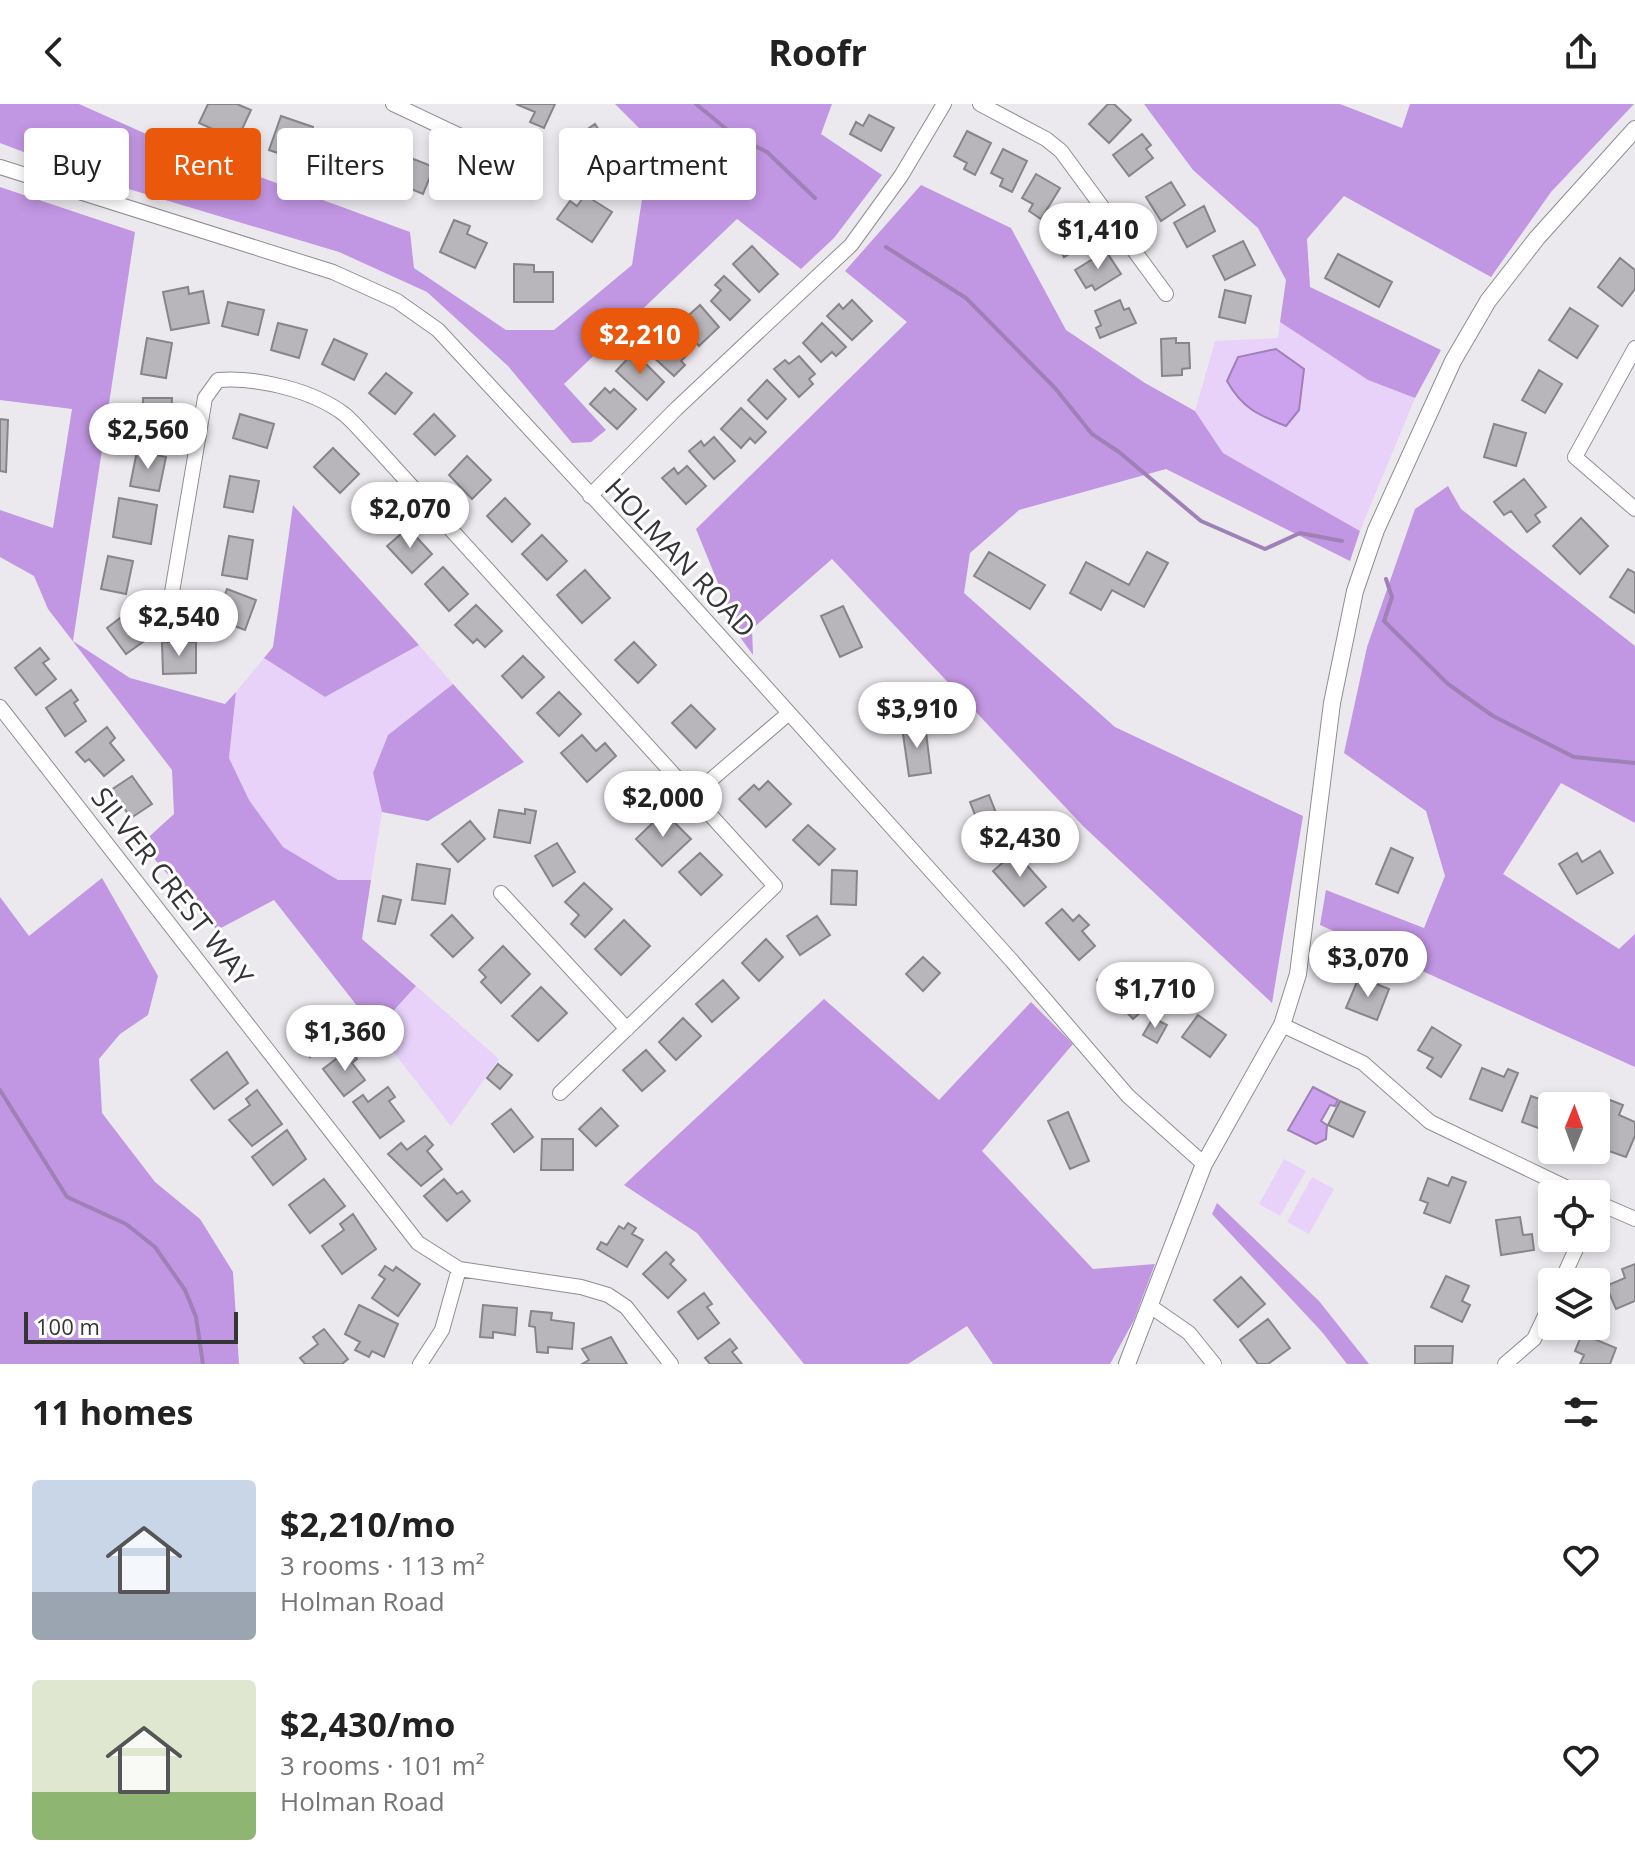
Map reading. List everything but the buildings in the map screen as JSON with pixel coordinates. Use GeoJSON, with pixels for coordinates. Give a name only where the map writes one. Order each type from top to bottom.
{"type":"FeatureCollection","features":[{"type":"Feature","properties":{"kind":"street"},"geometry":{"type":"LineString","coordinates":[[393,104],[444,128]]}},
{"type":"Feature","properties":{"kind":"street"},"geometry":{"type":"LineString","coordinates":[[590,496],[676,409],[851,245],[901,176],[944,104]]}},
{"type":"Feature","properties":{"kind":"street"},"geometry":{"type":"LineString","coordinates":[[980,104],[1046,139],[1061,151],[1166,294]]}},
{"type":"Feature","properties":{"kind":"street"},"geometry":{"type":"LineString","coordinates":[[1127,1364],[1204,1164],[1282,1025],[1298,974],[1332,703],[1355,591],[1376,530],[1453,361],[1488,301],[1537,238],[1635,129]]}},
{"type":"Feature","properties":{"kind":"street","name":"HOLMAN ROAD"},"geometry":{"type":"LineString","coordinates":[[0,167],[333,272],[397,301],[438,330],[789,713],[1012,961],[1128,1096],[1204,1164]]}},
{"type":"Feature","properties":{"kind":"street"},"geometry":{"type":"LineString","coordinates":[[1635,348],[1575,457],[1635,509]]}},
{"type":"Feature","properties":{"kind":"street"},"geometry":{"type":"LineString","coordinates":[[171,598],[205,398],[218,380],[241,378],[303,394],[343,413],[775,886],[560,1093]]}},
{"type":"Feature","properties":{"kind":"street","name":"SILVER CREST WAY"},"geometry":{"type":"LineString","coordinates":[[0,707],[418,1243],[459,1269],[581,1287],[608,1295],[626,1307],[671,1364]]}},
{"type":"Feature","properties":{"kind":"street"},"geometry":{"type":"LineString","coordinates":[[692,796],[789,713]]}},
{"type":"Feature","properties":{"kind":"street"},"geometry":{"type":"LineString","coordinates":[[501,893],[627,1029]]}},
{"type":"Feature","properties":{"kind":"street"},"geometry":{"type":"LineString","coordinates":[[1282,1025],[1363,1063],[1430,1122],[1551,1180]]}},
{"type":"Feature","properties":{"kind":"street"},"geometry":{"type":"LineString","coordinates":[[1610,1208],[1635,1219]]}},
{"type":"Feature","properties":{"kind":"street"},"geometry":{"type":"LineString","coordinates":[[420,1364],[442,1330],[459,1269]]}},
{"type":"Feature","properties":{"kind":"street"},"geometry":{"type":"LineString","coordinates":[[1150,1306],[1189,1333],[1214,1364]]}},
{"type":"Feature","properties":{"kind":"street"},"geometry":{"type":"LineString","coordinates":[[1505,1364],[1534,1339],[1538,1331]]}},
{"type":"Feature","properties":{"kind":"shaded area"},"geometry":{"type":"Polygon","coordinates":[[[0,104],[79,104],[145,133],[145,194],[129,189],[129,128],[24,128],[24,152],[0,143],[0,104]]]}},
{"type":"Feature","properties":{"kind":"shaded area"},"geometry":{"type":"Polygon","coordinates":[[[615,104],[832,104],[821,134],[882,175],[834,238],[801,269],[737,219],[564,384],[606,430],[591,442],[572,443],[508,366],[427,292],[339,252],[165,200],[261,200],[261,177],[277,183],[277,200],[323,200],[410,232],[414,268],[506,330],[554,330],[632,265],[642,200],[756,200],[756,128],[639,128],[615,104]]]}},
{"type":"Feature","properties":{"kind":"shaded area"},"geometry":{"type":"Polygon","coordinates":[[[1144,104],[1340,104],[1402,128],[1410,104],[1634,104],[1551,192],[1491,277],[1344,196],[1307,239],[1310,287],[1441,350],[1415,398],[1368,380],[1280,322],[1286,280],[1258,228],[1193,170],[1144,104]]]}},
{"type":"Feature","properties":{"kind":"shaded area"},"geometry":{"type":"Polygon","coordinates":[[[921,185],[1011,228],[1066,330],[1145,383],[1195,411],[1223,453],[1360,531],[1350,561],[1166,469],[1019,510],[970,553],[964,593],[1115,727],[1303,816],[1272,1003],[1083,826],[832,559],[752,629],[753,655],[740,637],[696,529],[907,322],[845,271],[921,185]]]}},
{"type":"Feature","properties":{"kind":"shaded area"},"geometry":{"type":"Polygon","coordinates":[[[0,187],[24,195],[24,200],[39,200],[135,232],[73,641],[130,678],[225,704],[236,692],[229,758],[249,800],[283,847],[338,880],[371,880],[362,939],[416,986],[376,1030],[274,900],[217,930],[141,844],[174,814],[172,770],[48,609],[34,576],[0,557],[0,510],[53,528],[72,409],[0,400],[0,187]]]}},
{"type":"Feature","properties":{"kind":"shaded area"},"geometry":{"type":"Polygon","coordinates":[[[1280,322],[1368,380],[1415,398],[1360,531],[1223,453],[1195,411],[1215,341],[1278,338],[1280,322]]]}},
{"type":"Feature","properties":{"kind":"shaded area"},"geometry":{"type":"Polygon","coordinates":[[[1276,349],[1304,369],[1299,410],[1286,426],[1252,410],[1227,381],[1238,357],[1276,349]]]}},
{"type":"Feature","properties":{"kind":"shaded area"},"geometry":{"type":"Polygon","coordinates":[[[1448,486],[1461,509],[1635,646],[1635,823],[1561,783],[1503,874],[1619,949],[1635,934],[1635,1067],[1320,925],[1326,890],[1424,928],[1445,876],[1426,811],[1344,753],[1367,647],[1415,509],[1448,486]]]}},
{"type":"Feature","properties":{"kind":"shaded area"},"geometry":{"type":"Polygon","coordinates":[[[293,505],[419,645],[325,697],[264,658],[273,647],[293,505]]]}},
{"type":"Feature","properties":{"kind":"shaded area"},"geometry":{"type":"Polygon","coordinates":[[[419,645],[453,684],[388,735],[373,773],[382,812],[371,880],[338,880],[283,847],[249,800],[229,758],[236,692],[264,658],[325,697],[419,645]]]}},
{"type":"Feature","properties":{"kind":"shaded area"},"geometry":{"type":"Polygon","coordinates":[[[453,684],[524,762],[428,821],[382,812],[373,773],[388,735],[453,684]]]}},
{"type":"Feature","properties":{"kind":"shaded area"},"geometry":{"type":"Polygon","coordinates":[[[102,878],[158,976],[148,1015],[120,1034],[99,1059],[102,1113],[155,1182],[200,1219],[233,1272],[239,1364],[0,1364],[0,897],[29,936],[102,878]]]}},
{"type":"Feature","properties":{"kind":"shaded area"},"geometry":{"type":"Polygon","coordinates":[[[416,986],[499,1059],[451,1126],[376,1030],[416,986]]]}},
{"type":"Feature","properties":{"kind":"shaded area"},"geometry":{"type":"Polygon","coordinates":[[[824,999],[939,1100],[1031,1002],[1073,1044],[982,1151],[1093,1269],[1155,1264],[1134,1320],[1110,1364],[993,1364],[967,1326],[908,1364],[804,1364],[697,1233],[624,1185],[824,999]]]}},
{"type":"Feature","properties":{"kind":"shaded area"},"geometry":{"type":"Polygon","coordinates":[[[1313,1087],[1338,1100],[1335,1106],[1330,1105],[1321,1121],[1327,1125],[1326,1139],[1316,1144],[1288,1130],[1313,1087]]]}},
{"type":"Feature","properties":{"kind":"shaded area"},"geometry":{"type":"Polygon","coordinates":[[[1284,1159],[1306,1171],[1280,1216],[1259,1204],[1284,1159]]]}},
{"type":"Feature","properties":{"kind":"shaded area"},"geometry":{"type":"Polygon","coordinates":[[[1312,1177],[1334,1189],[1309,1234],[1287,1222],[1312,1177]]]}},
{"type":"Feature","properties":{"kind":"shaded area"},"geometry":{"type":"Polygon","coordinates":[[[1217,1203],[1319,1301],[1369,1364],[1347,1364],[1322,1332],[1212,1214],[1217,1203]]]}},
{"type":"Feature","properties":{"kind":"waterway"},"geometry":{"type":"LineString","coordinates":[[696,104],[736,137],[767,152],[815,198]]}},
{"type":"Feature","properties":{"kind":"waterway"},"geometry":{"type":"LineString","coordinates":[[886,247],[966,298],[1055,388],[1092,434],[1119,452],[1201,521],[1265,549],[1300,533],[1342,541]]}},
{"type":"Feature","properties":{"kind":"waterway"},"geometry":{"type":"LineString","coordinates":[[1386,579],[1392,597],[1384,621],[1448,684],[1493,716],[1574,757],[1635,763]]}},
{"type":"Feature","properties":{"kind":"waterway"},"geometry":{"type":"LineString","coordinates":[[0,1090],[67,1197],[126,1224],[155,1247],[185,1290],[196,1317],[203,1364]]}}]}
